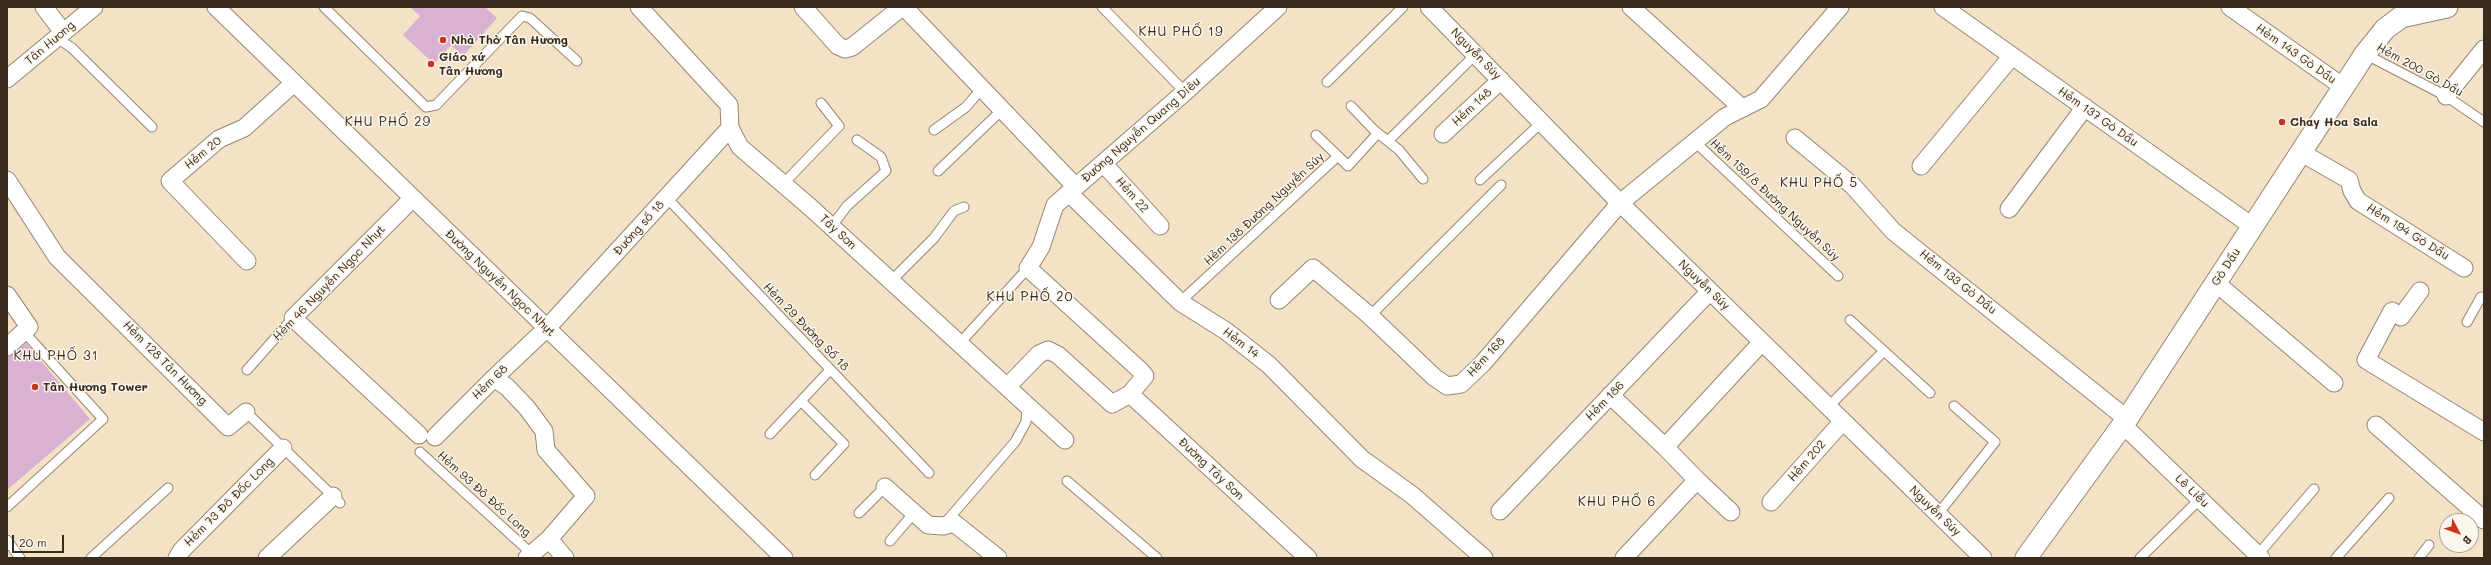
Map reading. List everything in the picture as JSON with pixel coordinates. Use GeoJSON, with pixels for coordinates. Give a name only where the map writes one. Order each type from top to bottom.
{"type":"FeatureCollection","features":[{"type":"Feature","properties":{"kind":"street"},"geometry":{"type":"LineString","coordinates":[[44,7],[60,35]]}},
{"type":"Feature","properties":{"kind":"street","name":"Tân Hương"},"geometry":{"type":"LineString","coordinates":[[7,79],[94,7]]}},
{"type":"Feature","properties":{"kind":"street","name":"Đường Nguyễn Ngọc Nhựt"},"geometry":{"type":"LineString","coordinates":[[216,7],[784,558]]}},
{"type":"Feature","properties":{"kind":"street"},"geometry":{"type":"LineString","coordinates":[[802,7],[838,46],[845,49],[852,47],[908,9]]}},
{"type":"Feature","properties":{"kind":"street","name":"Nguyễn Súy"},"geometry":{"type":"LineString","coordinates":[[1429,7],[1620,203],[1983,558]]}},
{"type":"Feature","properties":{"kind":"street"},"geometry":{"type":"LineString","coordinates":[[1630,7],[1742,108]]}},
{"type":"Feature","properties":{"kind":"street"},"geometry":{"type":"LineString","coordinates":[[1620,203],[1725,117],[1761,99],[1840,7]]}},
{"type":"Feature","properties":{"kind":"street","name":"Hẻm 137 Gò Dầu"},"geometry":{"type":"LineString","coordinates":[[1943,7],[2252,226]]}},
{"type":"Feature","properties":{"kind":"street","name":"Hẻm 143 Gò Dầu"},"geometry":{"type":"LineString","coordinates":[[2230,7],[2342,86]]}},
{"type":"Feature","properties":{"kind":"street","name":"Gò Dầu"},"geometry":{"type":"LineString","coordinates":[[2032,556],[2125,421],[2342,86],[2365,54],[2385,30],[2394,12],[2447,7]]}},
{"type":"Feature","properties":{"kind":"street","name":"Tây Sơn"},"geometry":{"type":"LineString","coordinates":[[641,8],[728,105],[730,128],[740,147],[832,226],[1065,440]]}},
{"type":"Feature","properties":{"kind":"street","name":"Đường Nguyễn Quang Diêu"},"geometry":{"type":"LineString","coordinates":[[1028,268],[1040,247],[1055,205],[1185,92],[1274,8]]}},
{"type":"Feature","properties":{"kind":"street","name":"Hẻm 14"},"geometry":{"type":"LineString","coordinates":[[908,9],[1003,109],[1072,190],[1180,302],[1226,331],[1269,365],[1362,459],[1412,495],[1484,558]]}},
{"type":"Feature","properties":{"kind":"street"},"geometry":{"type":"LineString","coordinates":[[2446,96],[2484,49]]}},
{"type":"Feature","properties":{"kind":"street"},"geometry":{"type":"LineString","coordinates":[[1922,166],[2012,56]]}},
{"type":"Feature","properties":{"kind":"street","name":"Hẻm 148"},"geometry":{"type":"LineString","coordinates":[[1443,134],[1501,80]]}},
{"type":"Feature","properties":{"kind":"street","name":"Hẻm 20"},"geometry":{"type":"LineString","coordinates":[[247,261],[170,181],[219,139],[244,128],[294,83]]}},
{"type":"Feature","properties":{"kind":"street"},"geometry":{"type":"LineString","coordinates":[[2009,209],[2085,107]]}},
{"type":"Feature","properties":{"kind":"street","name":"Đường số 18"},"geometry":{"type":"LineString","coordinates":[[547,328],[730,128]]}},
{"type":"Feature","properties":{"kind":"street","name":"Hẻm 133 Gò Dầu"},"geometry":{"type":"LineString","coordinates":[[1795,138],[1854,186],[1894,231],[2125,421]]}},
{"type":"Feature","properties":{"kind":"street","name":"Hẻm 194 Gò Dầu"},"geometry":{"type":"LineString","coordinates":[[2300,152],[2349,180],[2352,191],[2358,201],[2464,268]]}},
{"type":"Feature","properties":{"kind":"street","name":"Hẻm 22"},"geometry":{"type":"LineString","coordinates":[[1103,163],[1160,226]]}},
{"type":"Feature","properties":{"kind":"street","name":"Hẻm 128 Tân Hương"},"geometry":{"type":"LineString","coordinates":[[7,180],[57,257],[228,427],[246,412]]}},
{"type":"Feature","properties":{"kind":"street","name":"Hẻm 46 Nguyễn Ngọc Nhựt"},"geometry":{"type":"LineString","coordinates":[[293,318],[413,198]]}},
{"type":"Feature","properties":{"kind":"street","name":"Hẻm 168"},"geometry":{"type":"LineString","coordinates":[[1279,300],[1313,268],[1370,316],[1434,376],[1447,386],[1461,384],[1483,364],[1620,203]]}},
{"type":"Feature","properties":{"kind":"street"},"geometry":{"type":"LineString","coordinates":[[1007,387],[1039,354],[1048,350],[1058,355],[1112,404],[1130,394],[1145,376],[1028,268]]}},
{"type":"Feature","properties":{"kind":"street"},"geometry":{"type":"LineString","coordinates":[[2216,282],[2334,383]]}},
{"type":"Feature","properties":{"kind":"street","name":"Hẻm 186"},"geometry":{"type":"LineString","coordinates":[[1500,511],[1710,291]]}},
{"type":"Feature","properties":{"kind":"street"},"geometry":{"type":"LineString","coordinates":[[2420,291],[2401,317],[2392,311],[2366,360],[2484,432]]}},
{"type":"Feature","properties":{"kind":"street"},"geometry":{"type":"LineString","coordinates":[[7,296],[29,327],[25,333],[7,347]]}},
{"type":"Feature","properties":{"kind":"street"},"geometry":{"type":"LineString","coordinates":[[293,318],[424,441]]}},
{"type":"Feature","properties":{"kind":"street","name":"Hẻm 68"},"geometry":{"type":"LineString","coordinates":[[424,441],[547,328]]}},
{"type":"Feature","properties":{"kind":"street"},"geometry":{"type":"LineString","coordinates":[[1665,447],[1762,342]]}},
{"type":"Feature","properties":{"kind":"street"},"geometry":{"type":"LineString","coordinates":[[494,378],[506,387],[527,408],[544,431],[546,450],[586,496],[549,539],[529,556]]}},
{"type":"Feature","properties":{"kind":"street","name":"Đường Tây Sơn"},"geometry":{"type":"LineString","coordinates":[[1130,394],[1308,558]]}},
{"type":"Feature","properties":{"kind":"street"},"geometry":{"type":"LineString","coordinates":[[1610,395],[1731,512]]}},
{"type":"Feature","properties":{"kind":"street","name":"Hẻm 202"},"geometry":{"type":"LineString","coordinates":[[1771,502],[1843,421]]}},
{"type":"Feature","properties":{"kind":"street","name":"Lê Liễu"},"geometry":{"type":"LineString","coordinates":[[2125,421],[2258,557]]}},
{"type":"Feature","properties":{"kind":"street"},"geometry":{"type":"LineString","coordinates":[[2376,425],[2484,520]]}},
{"type":"Feature","properties":{"kind":"street","name":"Hẻm 73 Đô Đốc Long"},"geometry":{"type":"LineString","coordinates":[[177,558],[182,550],[283,448]]}},
{"type":"Feature","properties":{"kind":"street"},"geometry":{"type":"LineString","coordinates":[[1624,558],[1697,480]]}},
{"type":"Feature","properties":{"kind":"street"},"geometry":{"type":"LineString","coordinates":[[885,487],[928,525],[943,526],[954,523],[998,558]]}},
{"type":"Feature","properties":{"kind":"street"},"geometry":{"type":"LineString","coordinates":[[267,558],[337,500]]}},
{"type":"Feature","properties":{"kind":"street"},"geometry":{"type":"LineString","coordinates":[[549,539],[565,558]]}},
{"type":"Feature","properties":{"kind":"lane"},"geometry":{"type":"LineString","coordinates":[[324,7],[426,106],[436,105],[522,16],[530,18],[577,61]]}},
{"type":"Feature","properties":{"kind":"lane"},"geometry":{"type":"LineString","coordinates":[[1102,7],[1185,92]]}},
{"type":"Feature","properties":{"kind":"lane"},"geometry":{"type":"LineString","coordinates":[[1327,82],[1403,7]]}},
{"type":"Feature","properties":{"kind":"lane"},"geometry":{"type":"LineString","coordinates":[[60,35],[152,127]]}},
{"type":"Feature","properties":{"kind":"lane"},"geometry":{"type":"LineString","coordinates":[[1388,141],[1476,54]]}},
{"type":"Feature","properties":{"kind":"lane","name":"Hẻm 200 Gò Dầu"},"geometry":{"type":"LineString","coordinates":[[2365,54],[2446,96],[2484,122]]}},
{"type":"Feature","properties":{"kind":"lane"},"geometry":{"type":"LineString","coordinates":[[934,130],[966,107],[983,87]]}},
{"type":"Feature","properties":{"kind":"lane"},"geometry":{"type":"LineString","coordinates":[[783,184],[831,132],[840,126],[821,103]]}},
{"type":"Feature","properties":{"kind":"lane"},"geometry":{"type":"LineString","coordinates":[[1351,106],[1378,133],[1399,150],[1423,179]]}},
{"type":"Feature","properties":{"kind":"lane"},"geometry":{"type":"LineString","coordinates":[[938,171],[1003,109]]}},
{"type":"Feature","properties":{"kind":"lane"},"geometry":{"type":"LineString","coordinates":[[1480,180],[1542,122]]}},
{"type":"Feature","properties":{"kind":"lane","name":"Hẻm 138 Đường Nguyễn Súy"},"geometry":{"type":"LineString","coordinates":[[1180,302],[1338,156],[1348,166],[1378,133]]}},
{"type":"Feature","properties":{"kind":"lane"},"geometry":{"type":"LineString","coordinates":[[1316,134],[1338,156]]}},
{"type":"Feature","properties":{"kind":"lane"},"geometry":{"type":"LineString","coordinates":[[832,226],[847,206],[886,171],[881,157],[857,140]]}},
{"type":"Feature","properties":{"kind":"lane","name":"Hẻm 159/8 Đường Nguyễn Súy"},"geometry":{"type":"LineString","coordinates":[[1695,142],[1838,276]]}},
{"type":"Feature","properties":{"kind":"lane"},"geometry":{"type":"LineString","coordinates":[[1370,316],[1500,185]]}},
{"type":"Feature","properties":{"kind":"lane","name":"Hẻm 29 Đường Số 18"},"geometry":{"type":"LineString","coordinates":[[667,198],[929,473]]}},
{"type":"Feature","properties":{"kind":"lane"},"geometry":{"type":"LineString","coordinates":[[891,281],[934,238],[954,211],[964,207]]}},
{"type":"Feature","properties":{"kind":"lane"},"geometry":{"type":"LineString","coordinates":[[960,343],[1028,268]]}},
{"type":"Feature","properties":{"kind":"lane"},"geometry":{"type":"LineString","coordinates":[[2467,322],[2481,297],[2484,297]]}},
{"type":"Feature","properties":{"kind":"lane","name":"Hẻm 46 Nguyễn Ngọc Nhựt"},"geometry":{"type":"LineString","coordinates":[[247,370],[293,318]]}},
{"type":"Feature","properties":{"kind":"lane"},"geometry":{"type":"LineString","coordinates":[[1850,320],[1930,394]]}},
{"type":"Feature","properties":{"kind":"lane"},"geometry":{"type":"LineString","coordinates":[[7,507],[103,419],[25,333]]}},
{"type":"Feature","properties":{"kind":"lane"},"geometry":{"type":"LineString","coordinates":[[1828,407],[1884,350]]}},
{"type":"Feature","properties":{"kind":"lane"},"geometry":{"type":"LineString","coordinates":[[770,434],[830,370]]}},
{"type":"Feature","properties":{"kind":"lane"},"geometry":{"type":"LineString","coordinates":[[801,401],[844,444],[815,475]]}},
{"type":"Feature","properties":{"kind":"lane"},"geometry":{"type":"LineString","coordinates":[[943,526],[1015,442],[1026,422],[1027,405]]}},
{"type":"Feature","properties":{"kind":"lane"},"geometry":{"type":"LineString","coordinates":[[1938,514],[1995,442],[1954,406]]}},
{"type":"Feature","properties":{"kind":"lane","name":"Hẻm 128 Tân Hương"},"geometry":{"type":"LineString","coordinates":[[246,412],[337,500]]}},
{"type":"Feature","properties":{"kind":"lane","name":"Hẻm 93 Đô Đốc Long"},"geometry":{"type":"LineString","coordinates":[[424,441],[529,556]]}},
{"type":"Feature","properties":{"kind":"lane"},"geometry":{"type":"LineString","coordinates":[[1067,481],[1157,558]]}},
{"type":"Feature","properties":{"kind":"lane"},"geometry":{"type":"LineString","coordinates":[[859,513],[885,487]]}},
{"type":"Feature","properties":{"kind":"lane"},"geometry":{"type":"LineString","coordinates":[[92,558],[168,488]]}},
{"type":"Feature","properties":{"kind":"lane"},"geometry":{"type":"LineString","coordinates":[[2258,557],[2314,489]]}},
{"type":"Feature","properties":{"kind":"lane"},"geometry":{"type":"LineString","coordinates":[[2336,558],[2389,498]]}},
{"type":"Feature","properties":{"kind":"lane"},"geometry":{"type":"LineString","coordinates":[[2140,558],[2200,499]]}},
{"type":"Feature","properties":{"kind":"lane"},"geometry":{"type":"LineString","coordinates":[[890,541],[914,513]]}},
{"type":"Feature","properties":{"kind":"lane"},"geometry":{"type":"LineString","coordinates":[[7,540],[20,558]]}},
{"type":"Feature","properties":{"kind":"lane"},"geometry":{"type":"LineString","coordinates":[[2419,558],[2429,545]]}},
{"type":"Feature","properties":{"kind":"building","name":"Nhà Thờ Tân Hương"},"geometry":{"type":"Polygon","coordinates":[[[410,7],[485,7],[497,18],[463,56],[451,45],[434,64],[403,35],[420,16],[410,7]]]}},
{"type":"Feature","properties":{"kind":"building","name":"Tân Hương Tower"},"geometry":{"type":"Polygon","coordinates":[[[26,343],[90,419],[7,490],[7,357],[14,354],[26,343]]]}},
{"type":"Feature","properties":{"kind":"place","name":"Nhà Thờ Tân Hương"},"geometry":{"type":"Point","coordinates":[443,40]}},
{"type":"Feature","properties":{"kind":"place","name":"Giáo xứ Tân Hương"},"geometry":{"type":"Point","coordinates":[431,64]}},
{"type":"Feature","properties":{"kind":"place","name":"Chay Hoa Sala"},"geometry":{"type":"Point","coordinates":[2282,122]}},
{"type":"Feature","properties":{"kind":"place","name":"Tân Hương Tower"},"geometry":{"type":"Point","coordinates":[35,387]}},
{"type":"Feature","properties":{"kind":"district","name":"KHU PHỐ 19"},"geometry":{"type":"Point","coordinates":[1181,32]}},
{"type":"Feature","properties":{"kind":"district","name":"KHU PHỐ 29"},"geometry":{"type":"Point","coordinates":[388,122]}},
{"type":"Feature","properties":{"kind":"district","name":"KHU PHỐ 5"},"geometry":{"type":"Point","coordinates":[1819,183]}},
{"type":"Feature","properties":{"kind":"district","name":"KHU PHỐ 20"},"geometry":{"type":"Point","coordinates":[1030,297]}},
{"type":"Feature","properties":{"kind":"district","name":"KHU PHỐ 31"},"geometry":{"type":"Point","coordinates":[56,356]}},
{"type":"Feature","properties":{"kind":"district","name":"KHU PHỐ 6"},"geometry":{"type":"Point","coordinates":[1617,502]}}]}
